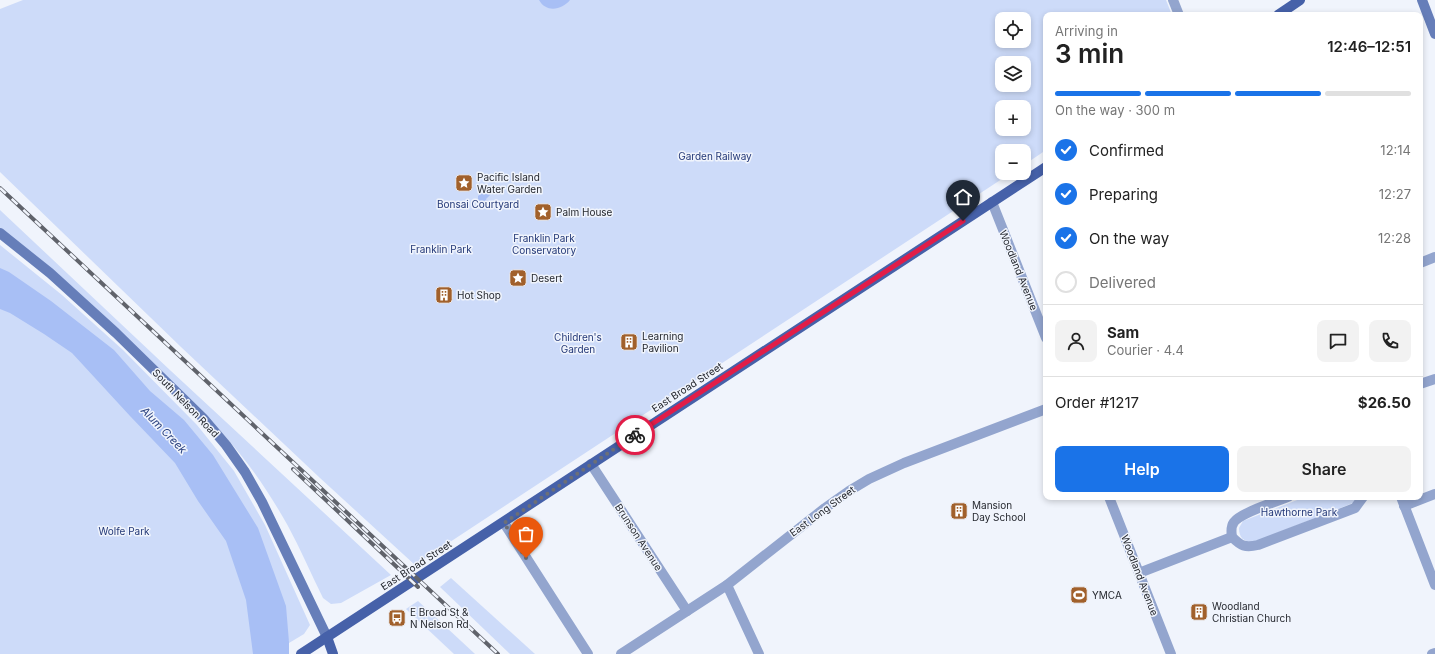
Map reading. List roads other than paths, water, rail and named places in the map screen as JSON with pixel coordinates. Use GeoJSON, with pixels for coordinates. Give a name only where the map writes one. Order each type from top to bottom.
{"type":"FeatureCollection","features":[{"type":"Feature","properties":{"kind":"main road"},"geometry":{"type":"LineString","coordinates":[[1282,12],[1300,0]]}},
{"type":"Feature","properties":{"kind":"main road"},"geometry":{"type":"LineString","coordinates":[[1422,0],[1435,34]]}},
{"type":"Feature","properties":{"kind":"main road","name":"East Broad Street"},"geometry":{"type":"LineString","coordinates":[[302,653],[504,523],[591,464],[1043,169]]}},
{"type":"Feature","properties":{"kind":"main road","name":"South Nelson Road"},"geometry":{"type":"LineString","coordinates":[[0,233],[50,273],[116,333],[203,418],[226,445],[245,472],[262,502],[327,637]]}},
{"type":"Feature","properties":{"kind":"main road"},"geometry":{"type":"LineString","coordinates":[[327,637],[333,654]]}},
{"type":"Feature","properties":{"kind":"street"},"geometry":{"type":"LineString","coordinates":[[1173,0],[1178,12]]}},
{"type":"Feature","properties":{"kind":"street","name":"Woodland Avenue"},"geometry":{"type":"LineString","coordinates":[[992,202],[1043,330]]}},
{"type":"Feature","properties":{"kind":"street"},"geometry":{"type":"LineString","coordinates":[[1423,261],[1435,257]]}},
{"type":"Feature","properties":{"kind":"street"},"geometry":{"type":"LineString","coordinates":[[1423,383],[1435,379]]}},
{"type":"Feature","properties":{"kind":"street","name":"East Long Street"},"geometry":{"type":"LineString","coordinates":[[621,654],[727,585],[825,508],[869,479],[904,463],[1043,410]]}},
{"type":"Feature","properties":{"kind":"street","name":"Brunson Avenue"},"geometry":{"type":"LineString","coordinates":[[591,464],[687,611]]}},
{"type":"Feature","properties":{"kind":"street"},"geometry":{"type":"LineString","coordinates":[[1423,497],[1435,494]]}},
{"type":"Feature","properties":{"kind":"street","name":"Woodland Avenue"},"geometry":{"type":"LineString","coordinates":[[1110,500],[1171,654]]}},
{"type":"Feature","properties":{"kind":"street"},"geometry":{"type":"LineString","coordinates":[[1280,500],[1241,515],[1234,522],[1231,529],[1232,537],[1240,544],[1248,547],[1258,545],[1355,508],[1361,500]]}},
{"type":"Feature","properties":{"kind":"street"},"geometry":{"type":"LineString","coordinates":[[1402,501],[1435,585]]}},
{"type":"Feature","properties":{"kind":"street"},"geometry":{"type":"LineString","coordinates":[[504,523],[588,654]]}},
{"type":"Feature","properties":{"kind":"street"},"geometry":{"type":"LineString","coordinates":[[1139,573],[1232,537]]}},
{"type":"Feature","properties":{"kind":"street"},"geometry":{"type":"LineString","coordinates":[[727,585],[759,654]]}},
{"type":"Feature","properties":{"kind":"water"},"geometry":{"type":"Polygon","coordinates":[[[539,0],[570,0],[563,6],[554,9],[546,7],[539,0]]]}},
{"type":"Feature","properties":{"kind":"water"},"geometry":{"type":"Polygon","coordinates":[[[490,191],[491,194],[486,199],[489,206],[483,208],[483,203],[478,200],[478,196],[482,193],[490,191]]]}},
{"type":"Feature","properties":{"kind":"water","name":"Alum Creek"},"geometry":{"type":"Polygon","coordinates":[[[0,268],[9,272],[51,301],[114,350],[150,391],[184,420],[213,455],[258,528],[286,606],[289,654],[253,654],[246,600],[226,541],[198,501],[175,463],[72,353],[10,313],[0,309],[0,268]]]}},
{"type":"Feature","properties":{"kind":"railway"},"geometry":{"type":"LineString","coordinates":[[0,188],[498,654]]}},
{"type":"Feature","properties":{"kind":"railway"},"geometry":{"type":"LineString","coordinates":[[293,469],[418,587]]}},
{"type":"Feature","properties":{"kind":"place","name":"Pacific Island Water Garden"},"geometry":{"type":"Point","coordinates":[464,183]}},
{"type":"Feature","properties":{"kind":"place","name":"Palm House"},"geometry":{"type":"Point","coordinates":[543,212]}},
{"type":"Feature","properties":{"kind":"place","name":"Desert"},"geometry":{"type":"Point","coordinates":[518,278]}},
{"type":"Feature","properties":{"kind":"place","name":"Hot Shop"},"geometry":{"type":"Point","coordinates":[444,295]}},
{"type":"Feature","properties":{"kind":"place","name":"Learning Pavilion"},"geometry":{"type":"Point","coordinates":[629,342]}},
{"type":"Feature","properties":{"kind":"place","name":"Mansion Day School"},"geometry":{"type":"Point","coordinates":[959,511]}},
{"type":"Feature","properties":{"kind":"place","name":"YMCA"},"geometry":{"type":"Point","coordinates":[1079,595]}},
{"type":"Feature","properties":{"kind":"place","name":"Woodland Christian Church"},"geometry":{"type":"Point","coordinates":[1199,612]}},
{"type":"Feature","properties":{"kind":"place","name":"E Broad St & N Nelson Rd"},"geometry":{"type":"Point","coordinates":[397,618]}},
{"type":"Feature","properties":{"kind":"park label","name":"Garden Railway"},"geometry":{"type":"Point","coordinates":[715,156]}},
{"type":"Feature","properties":{"kind":"park label","name":"Bonsai Courtyard"},"geometry":{"type":"Point","coordinates":[478,204]}},
{"type":"Feature","properties":{"kind":"park label","name":"Franklin Park Conservatory"},"geometry":{"type":"Point","coordinates":[544,244]}},
{"type":"Feature","properties":{"kind":"park label","name":"Franklin Park"},"geometry":{"type":"Point","coordinates":[441,249]}},
{"type":"Feature","properties":{"kind":"park label","name":"Children's Garden"},"geometry":{"type":"Point","coordinates":[578,342]}},
{"type":"Feature","properties":{"kind":"park label","name":"Hawthorne Park"},"geometry":{"type":"Point","coordinates":[1299,512]}},
{"type":"Feature","properties":{"kind":"park label","name":"Wolfe Park"},"geometry":{"type":"Point","coordinates":[124,531]}}]}
